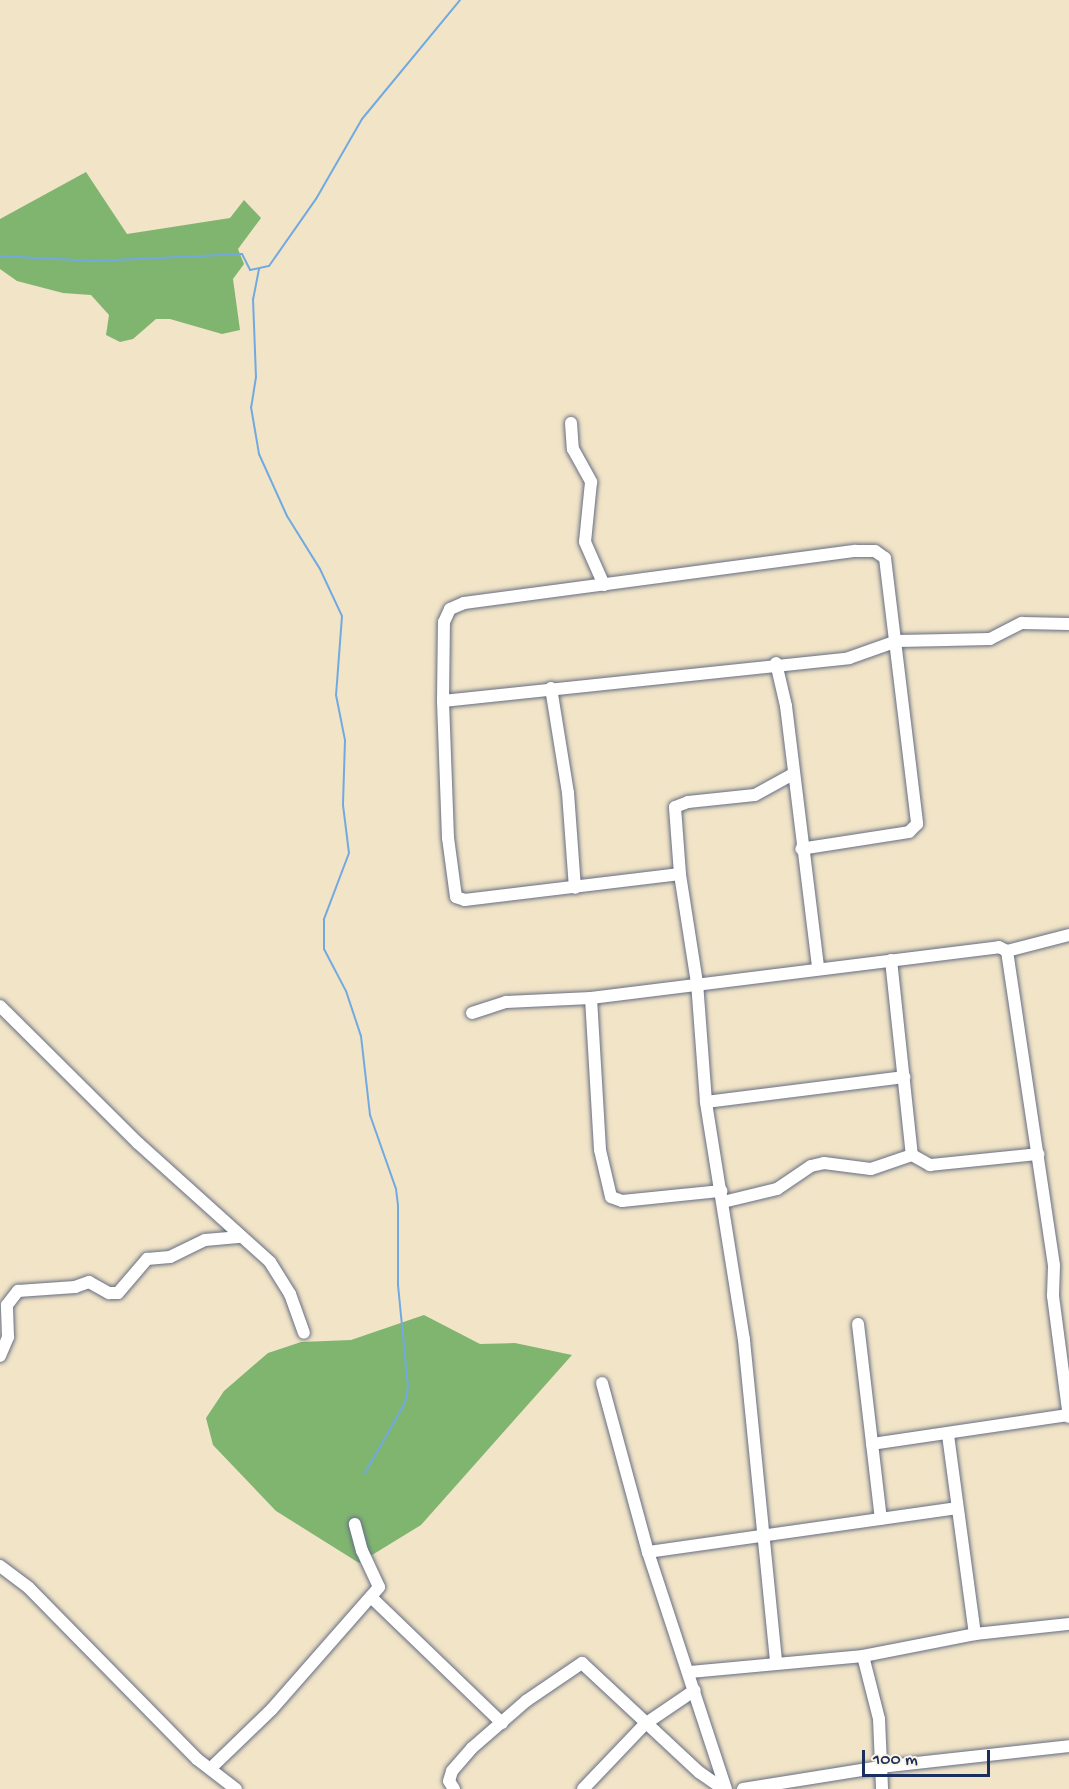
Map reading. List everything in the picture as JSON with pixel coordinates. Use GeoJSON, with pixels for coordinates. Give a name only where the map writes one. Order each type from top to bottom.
{"type":"FeatureCollection","features":[{"type":"Feature","properties":{"kind":"street"},"geometry":{"type":"LineString","coordinates":[[571,423],[573,448],[591,482],[585,542],[604,585]]}},
{"type":"Feature","properties":{"kind":"street"},"geometry":{"type":"LineString","coordinates":[[680,874],[465,900],[456,897],[448,838],[442,701],[444,622],[450,609],[464,603],[875,551],[885,558],[897,641],[917,824],[909,832],[801,849]]}},
{"type":"Feature","properties":{"kind":"street"},"geometry":{"type":"LineString","coordinates":[[442,701],[776,663],[849,658],[897,641],[990,639],[1022,623],[1069,624]]}},
{"type":"Feature","properties":{"kind":"street"},"geometry":{"type":"LineString","coordinates":[[776,663],[786,706],[801,849],[818,968]]}},
{"type":"Feature","properties":{"kind":"street"},"geometry":{"type":"LineString","coordinates":[[551,688],[568,793],[575,888]]}},
{"type":"Feature","properties":{"kind":"street"},"geometry":{"type":"LineString","coordinates":[[776,1662],[744,1340],[706,1102],[696,983],[680,874],[675,807],[688,802],[755,795],[793,774]]}},
{"type":"Feature","properties":{"kind":"street"},"geometry":{"type":"LineString","coordinates":[[472,1013],[506,1002],[591,998],[696,983],[999,947],[1007,951],[1069,935]]}},
{"type":"Feature","properties":{"kind":"street"},"geometry":{"type":"LineString","coordinates":[[872,1444],[1069,1416],[1053,1296],[1054,1266],[1007,951]]}},
{"type":"Feature","properties":{"kind":"street"},"geometry":{"type":"LineString","coordinates":[[891,960],[912,1155]]}},
{"type":"Feature","properties":{"kind":"street"},"geometry":{"type":"LineString","coordinates":[[591,998],[600,1150],[611,1197],[622,1201],[722,1197],[777,1189],[817,1164],[871,1169],[912,1155],[930,1165],[1038,1154]]}},
{"type":"Feature","properties":{"kind":"street"},"geometry":{"type":"LineString","coordinates":[[0,1006],[97,1103],[277,1270],[304,1333]]}},
{"type":"Feature","properties":{"kind":"street"},"geometry":{"type":"LineString","coordinates":[[706,1102],[904,1077]]}},
{"type":"Feature","properties":{"kind":"street"},"geometry":{"type":"LineString","coordinates":[[0,1356],[8,1337],[7,1305],[18,1291],[89,1282],[108,1293],[118,1293],[147,1259],[170,1257],[205,1240],[242,1237]]}},
{"type":"Feature","properties":{"kind":"street"},"geometry":{"type":"LineString","coordinates":[[858,1324],[881,1519]]}},
{"type":"Feature","properties":{"kind":"street"},"geometry":{"type":"LineString","coordinates":[[602,1383],[648,1552],[690,1672],[725,1789]]}},
{"type":"Feature","properties":{"kind":"street"},"geometry":{"type":"LineString","coordinates":[[948,1435],[975,1634]]}},
{"type":"Feature","properties":{"kind":"street"},"geometry":{"type":"LineString","coordinates":[[648,1552],[957,1508]]}},
{"type":"Feature","properties":{"kind":"street"},"geometry":{"type":"LineString","coordinates":[[212,1767],[272,1709],[379,1587],[362,1551],[355,1524]]}},
{"type":"Feature","properties":{"kind":"street"},"geometry":{"type":"LineString","coordinates":[[0,1566],[29,1588],[197,1760],[212,1767],[236,1789]]}},
{"type":"Feature","properties":{"kind":"street"},"geometry":{"type":"LineString","coordinates":[[371,1597],[502,1723]]}},
{"type":"Feature","properties":{"kind":"street"},"geometry":{"type":"LineString","coordinates":[[690,1672],[776,1662],[863,1656],[975,1634],[1069,1623]]}},
{"type":"Feature","properties":{"kind":"street"},"geometry":{"type":"LineString","coordinates":[[863,1656],[879,1719],[882,1789]]}},
{"type":"Feature","properties":{"kind":"street"},"geometry":{"type":"LineString","coordinates":[[454,1789],[449,1781],[452,1771],[472,1748],[535,1695],[582,1663],[645,1724],[725,1789]]}},
{"type":"Feature","properties":{"kind":"street"},"geometry":{"type":"LineString","coordinates":[[583,1789],[645,1724],[695,1690]]}},
{"type":"Feature","properties":{"kind":"street"},"geometry":{"type":"LineString","coordinates":[[743,1789],[880,1767],[1069,1746]]}},
{"type":"Feature","properties":{"kind":"green space"},"geometry":{"type":"Polygon","coordinates":[[[86,172],[127,234],[230,218],[244,200],[261,218],[238,249],[244,264],[233,279],[240,330],[222,334],[170,319],[156,319],[133,339],[120,342],[106,335],[109,315],[91,295],[63,293],[17,281],[0,269],[0,219],[86,172]]]}},
{"type":"Feature","properties":{"kind":"green space"},"geometry":{"type":"Polygon","coordinates":[[[424,1315],[480,1344],[515,1343],[572,1355],[421,1525],[359,1563],[276,1511],[213,1445],[206,1418],[224,1391],[268,1353],[301,1342],[351,1340],[424,1315]]]}},
{"type":"Feature","properties":{"kind":"waterway"},"geometry":{"type":"LineString","coordinates":[[0,256],[95,261],[242,254],[250,270],[269,266],[316,199],[362,119],[460,0]]}},
{"type":"Feature","properties":{"kind":"waterway"},"geometry":{"type":"LineString","coordinates":[[259,269],[253,299],[256,377],[251,407],[259,454],[287,516],[320,569],[342,616],[336,695],[345,740],[343,805],[349,853],[324,919],[324,949],[346,991],[361,1036],[370,1115],[396,1189],[398,1205],[398,1285],[408,1387],[405,1403],[365,1473]]}}]}
